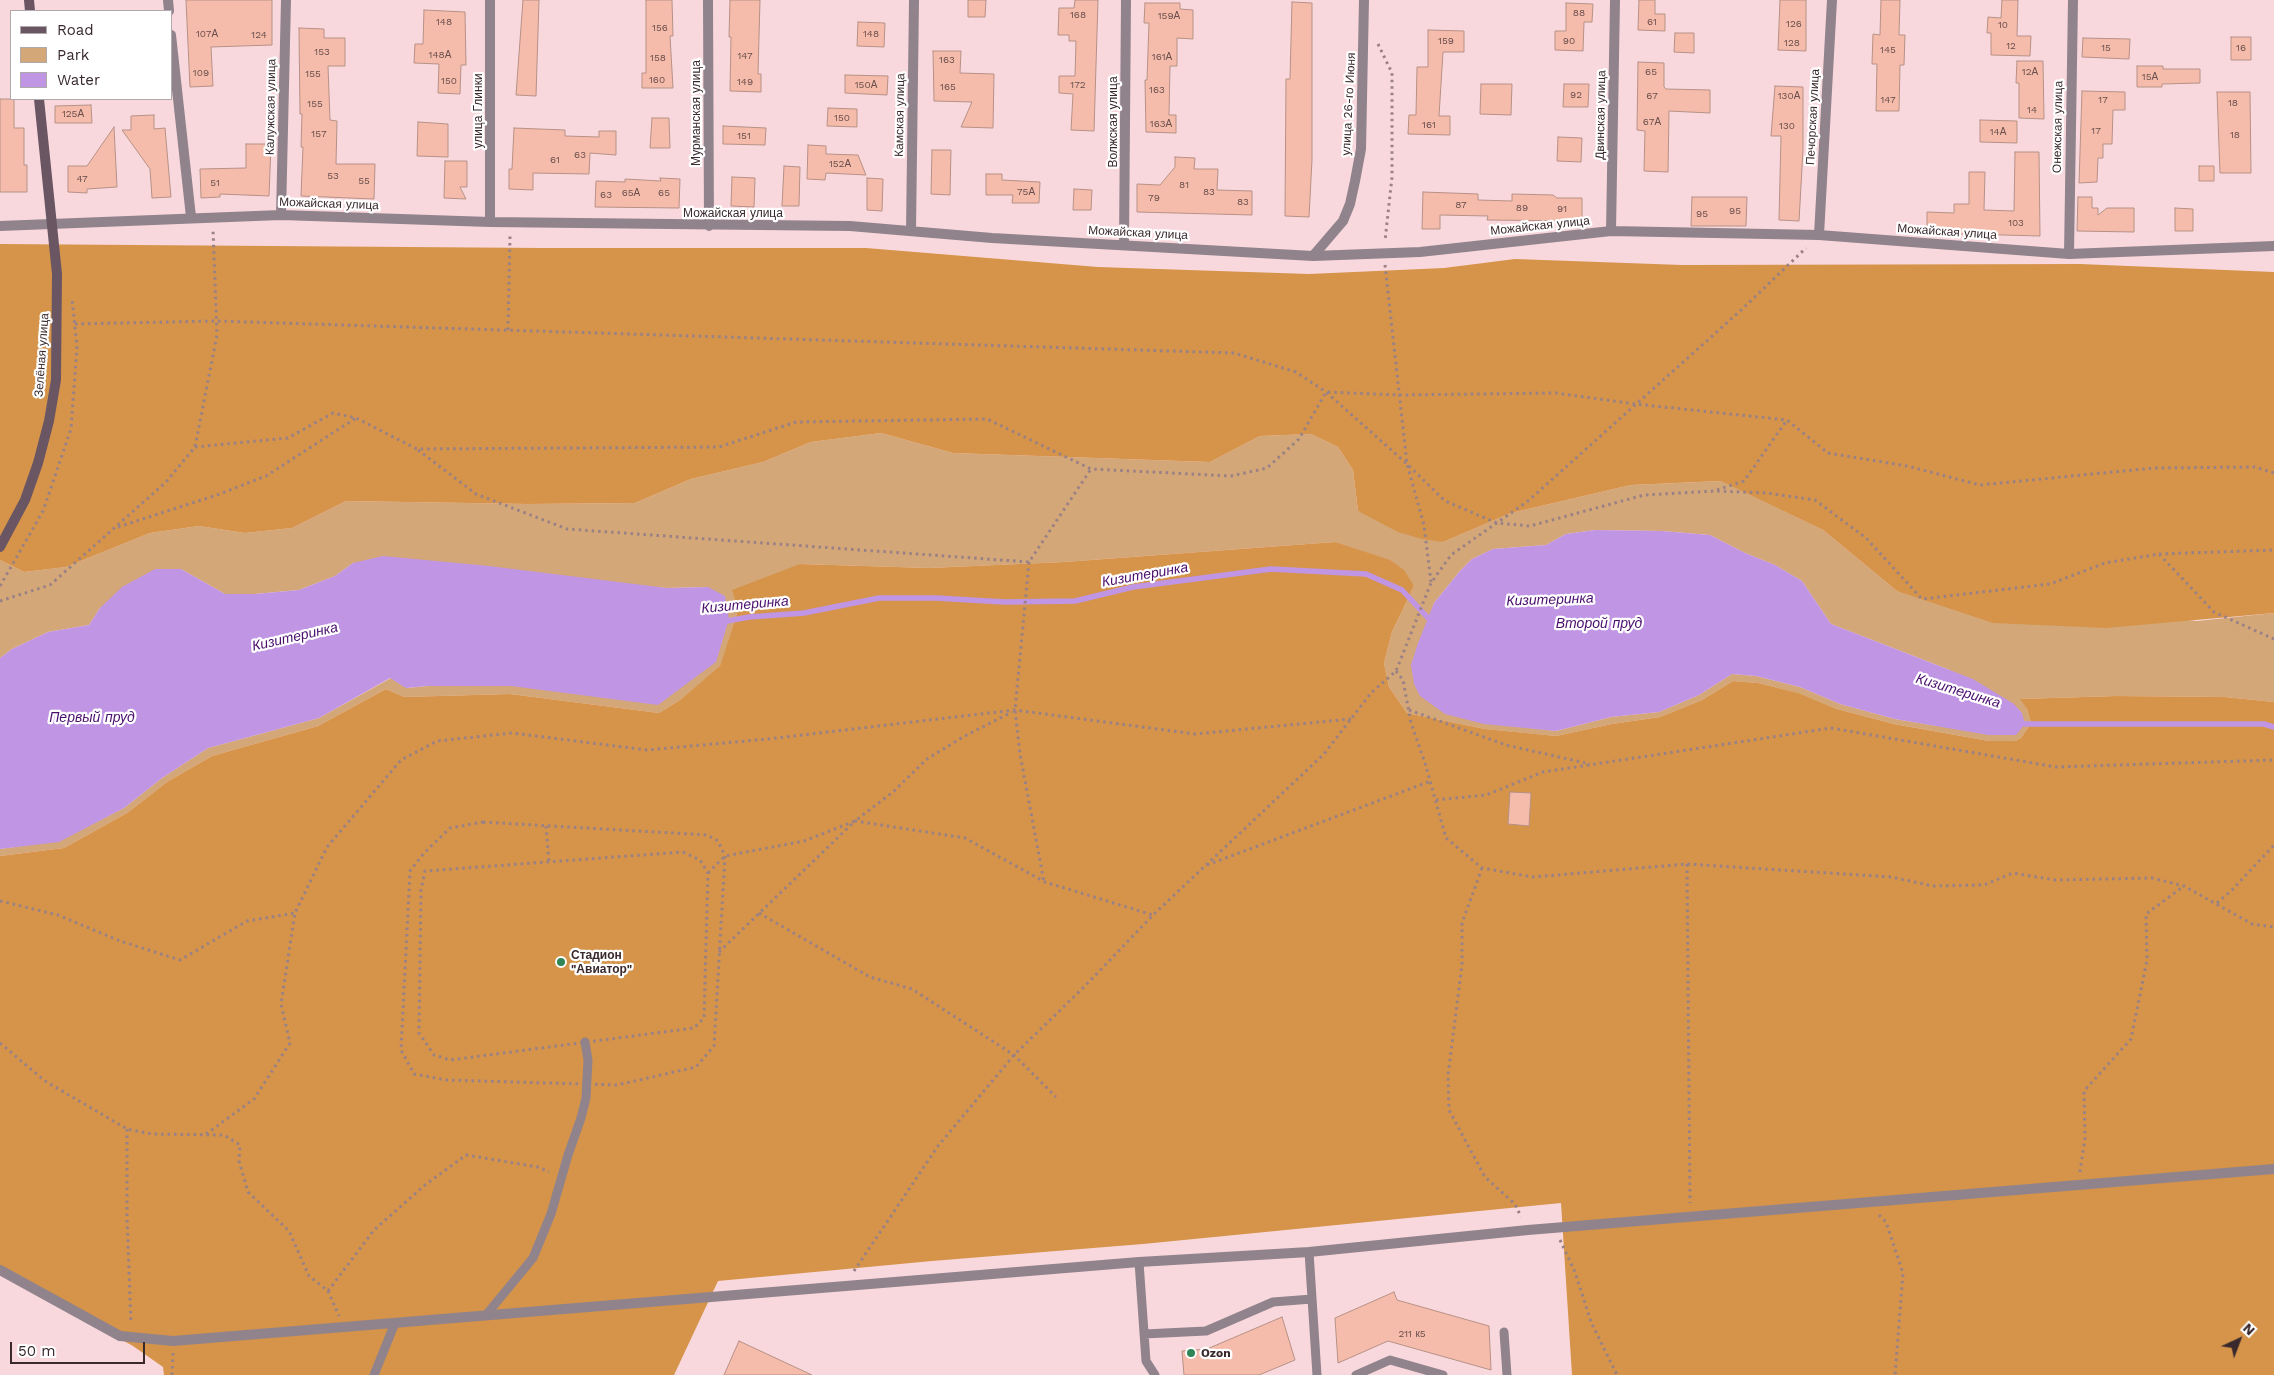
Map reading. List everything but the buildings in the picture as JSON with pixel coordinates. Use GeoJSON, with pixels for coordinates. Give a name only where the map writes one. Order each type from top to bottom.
{"type":"FeatureCollection","features":[{"type":"Feature","properties":{"kind":"street","name":"Калужская улица"},"geometry":{"type":"LineString","coordinates":[[281,215],[286,0]]}},
{"type":"Feature","properties":{"kind":"street","name":"улица Глинки"},"geometry":{"type":"LineString","coordinates":[[490,0],[490,222]]}},
{"type":"Feature","properties":{"kind":"street","name":"Мурманская улица"},"geometry":{"type":"LineString","coordinates":[[708,0],[709,226]]}},
{"type":"Feature","properties":{"kind":"street","name":"Камская улица"},"geometry":{"type":"LineString","coordinates":[[911,231],[914,0]]}},
{"type":"Feature","properties":{"kind":"street","name":"Волжская улица"},"geometry":{"type":"LineString","coordinates":[[1124,244],[1126,0]]}},
{"type":"Feature","properties":{"kind":"street","name":"улица 26-го Июня"},"geometry":{"type":"LineString","coordinates":[[1313,256],[1343,221],[1350,204],[1357,173],[1361,149],[1364,0]]}},
{"type":"Feature","properties":{"kind":"street","name":"Двинская улица"},"geometry":{"type":"LineString","coordinates":[[1611,231],[1615,0]]}},
{"type":"Feature","properties":{"kind":"street","name":"Печорская улица"},"geometry":{"type":"LineString","coordinates":[[1819,235],[1832,0]]}},
{"type":"Feature","properties":{"kind":"street","name":"Онежская улица"},"geometry":{"type":"LineString","coordinates":[[2069,254],[2073,0]]}},
{"type":"Feature","properties":{"kind":"street"},"geometry":{"type":"LineString","coordinates":[[172,44],[191,217]]}},
{"type":"Feature","properties":{"kind":"street","name":"Зелёная улица"},"geometry":{"type":"LineString","coordinates":[[0,547],[25,500],[38,463],[49,421],[56,380],[58,305],[39,100]]}},
{"type":"Feature","properties":{"kind":"street","name":"Можайская улица"},"geometry":{"type":"LineString","coordinates":[[0,226],[51,221],[281,215],[510,223],[850,226],[992,238],[1313,256],[1384,254],[1611,231],[1819,235],[2069,254],[2274,246]]}},
{"type":"Feature","properties":{"kind":"street"},"geometry":{"type":"LineString","coordinates":[[0,1270],[120,1336],[173,1341],[1139,1262],[1309,1252],[1528,1230],[2274,1169]]}},
{"type":"Feature","properties":{"kind":"lane"},"geometry":{"type":"LineString","coordinates":[[486,1315],[533,1258],[550,1214],[581,1118],[588,1060],[585,1042]]}},
{"type":"Feature","properties":{"kind":"lane"},"geometry":{"type":"LineString","coordinates":[[1308,1375],[1317,1373],[1309,1252]]}},
{"type":"Feature","properties":{"kind":"lane"},"geometry":{"type":"LineString","coordinates":[[1139,1262],[1146,1361],[1155,1375]]}},
{"type":"Feature","properties":{"kind":"lane"},"geometry":{"type":"LineString","coordinates":[[1144,1334],[1206,1330],[1273,1302],[1312,1300]]}},
{"type":"Feature","properties":{"kind":"lane"},"geometry":{"type":"LineString","coordinates":[[374,1375],[395,1323]]}},
{"type":"Feature","properties":{"kind":"lane"},"geometry":{"type":"LineString","coordinates":[[1504,1332],[1507,1375]]}},
{"type":"Feature","properties":{"kind":"lane"},"geometry":{"type":"LineString","coordinates":[[1356,1375],[1390,1360],[1443,1375]]}},
{"type":"Feature","properties":{"kind":"path"},"geometry":{"type":"LineString","coordinates":[[1376,40],[1392,73],[1392,177],[1384,254],[1398,395],[1407,464],[1424,525],[1432,584]]}},
{"type":"Feature","properties":{"kind":"path"},"geometry":{"type":"LineString","coordinates":[[0,601],[50,585],[166,482],[195,447],[217,335],[213,217]]}},
{"type":"Feature","properties":{"kind":"path"},"geometry":{"type":"LineString","coordinates":[[508,330],[510,223]]}},
{"type":"Feature","properties":{"kind":"path"},"geometry":{"type":"LineString","coordinates":[[844,1286],[938,1146],[1014,1055],[1085,986],[1153,915],[1324,754],[1371,693],[1396,671],[1432,584],[1451,555],[1528,501],[1739,312],[1819,235]]}},
{"type":"Feature","properties":{"kind":"path"},"geometry":{"type":"LineString","coordinates":[[75,324],[216,322],[1234,353],[1296,372],[1326,392],[1407,464],[1445,501],[1497,523],[1530,526],[1644,496],[1714,491],[1767,493],[1816,500],[1866,538],[1922,599],[2050,584],[2105,563],[2159,554],[2274,550]]}},
{"type":"Feature","properties":{"kind":"path"},"geometry":{"type":"LineString","coordinates":[[1326,392],[1398,395],[1556,393],[1635,404],[1787,420],[1828,453],[1907,466],[1980,486],[2154,468],[2255,467],[2274,473]]}},
{"type":"Feature","properties":{"kind":"path"},"geometry":{"type":"LineString","coordinates":[[417,449],[719,447],[796,422],[987,419],[1091,469],[1231,476],[1267,468],[1299,439],[1326,392]]}},
{"type":"Feature","properties":{"kind":"path"},"geometry":{"type":"LineString","coordinates":[[195,447],[288,438],[333,413],[356,418],[417,449],[476,494],[567,529],[1028,562]]}},
{"type":"Feature","properties":{"kind":"path"},"geometry":{"type":"LineString","coordinates":[[115,528],[217,495],[266,476],[356,418]]}},
{"type":"Feature","properties":{"kind":"path"},"geometry":{"type":"LineString","coordinates":[[1714,491],[1744,480],[1787,420]]}},
{"type":"Feature","properties":{"kind":"path"},"geometry":{"type":"LineString","coordinates":[[1045,882],[1020,754],[1015,710],[1028,562],[1091,469]]}},
{"type":"Feature","properties":{"kind":"path"},"geometry":{"type":"LineString","coordinates":[[2159,554],[2214,612],[2274,639]]}},
{"type":"Feature","properties":{"kind":"path"},"geometry":{"type":"LineString","coordinates":[[1396,671],[1403,680],[1411,723],[1446,838],[1482,868],[1533,878],[1687,864],[1891,877],[1933,886],[1984,885],[2013,873],[2054,880],[2152,878],[2184,886],[2252,924],[2274,927]]}},
{"type":"Feature","properties":{"kind":"path"},"geometry":{"type":"LineString","coordinates":[[1409,709],[1506,745],[1592,764]]}},
{"type":"Feature","properties":{"kind":"path"},"geometry":{"type":"LineString","coordinates":[[720,952],[855,821],[893,792],[927,759],[963,737],[1015,710]]}},
{"type":"Feature","properties":{"kind":"path"},"geometry":{"type":"LineString","coordinates":[[206,1134],[254,1099],[290,1043],[281,1004],[295,913],[327,847],[401,760],[437,741],[512,733],[647,750],[768,739],[1015,710],[1195,734],[1352,719]]}},
{"type":"Feature","properties":{"kind":"path"},"geometry":{"type":"LineString","coordinates":[[1436,800],[1486,795],[1543,772],[1831,728],[2056,767],[2274,760]]}},
{"type":"Feature","properties":{"kind":"path"},"geometry":{"type":"LineString","coordinates":[[1204,866],[1430,781]]}},
{"type":"Feature","properties":{"kind":"path"},"geometry":{"type":"LineString","coordinates":[[708,873],[725,856],[804,841],[855,821],[965,838],[1045,882],[1153,915]]}},
{"type":"Feature","properties":{"kind":"path"},"geometry":{"type":"LineString","coordinates":[[483,822],[546,826],[707,834],[718,841],[725,856],[714,1046],[696,1067],[617,1085],[446,1080],[414,1074],[402,1050],[410,871],[424,853],[450,828],[483,822]]}},
{"type":"Feature","properties":{"kind":"path"},"geometry":{"type":"LineString","coordinates":[[546,826],[549,862]]}},
{"type":"Feature","properties":{"kind":"path"},"geometry":{"type":"LineString","coordinates":[[2216,904],[2232,890],[2274,845]]}},
{"type":"Feature","properties":{"kind":"path"},"geometry":{"type":"LineString","coordinates":[[684,852],[700,860],[708,873],[704,1018],[694,1028],[450,1060],[434,1055],[419,1033],[421,890],[425,871],[684,852]]}},
{"type":"Feature","properties":{"kind":"path"},"geometry":{"type":"LineString","coordinates":[[1687,864],[1690,1217]]}},
{"type":"Feature","properties":{"kind":"path"},"geometry":{"type":"LineString","coordinates":[[1482,868],[1462,923],[1462,965],[1448,1074],[1449,1110],[1485,1176],[1515,1204],[1528,1230]]}},
{"type":"Feature","properties":{"kind":"path"},"geometry":{"type":"LineString","coordinates":[[2078,1185],[2085,1138],[2084,1091],[2131,1039],[2147,960],[2146,914],[2184,886]]}},
{"type":"Feature","properties":{"kind":"path"},"geometry":{"type":"LineString","coordinates":[[0,900],[58,915],[120,940],[180,960],[247,921],[295,913]]}},
{"type":"Feature","properties":{"kind":"path"},"geometry":{"type":"LineString","coordinates":[[759,913],[870,976],[912,990],[1014,1055],[1056,1097]]}},
{"type":"Feature","properties":{"kind":"path"},"geometry":{"type":"LineString","coordinates":[[0,1043],[45,1081],[127,1129],[152,1134],[224,1135],[240,1145],[238,1161],[248,1192],[289,1231],[309,1276],[328,1291],[338,1310],[343,1327]]}},
{"type":"Feature","properties":{"kind":"path"},"geometry":{"type":"LineString","coordinates":[[127,1129],[127,1217],[132,1337]]}},
{"type":"Feature","properties":{"kind":"path"},"geometry":{"type":"LineString","coordinates":[[328,1291],[374,1230],[425,1185],[466,1155],[538,1167],[561,1177]]}},
{"type":"Feature","properties":{"kind":"path"},"geometry":{"type":"LineString","coordinates":[[1866,1202],[1886,1222],[1903,1273],[1896,1375]]}},
{"type":"Feature","properties":{"kind":"path"},"geometry":{"type":"LineString","coordinates":[[1555,1228],[1575,1272],[1591,1322],[1617,1375]]}},
{"type":"Feature","properties":{"kind":"path"},"geometry":{"type":"LineString","coordinates":[[172,1375],[173,1341]]}},
{"type":"Feature","properties":{"kind":"green space"},"geometry":{"type":"Polygon","coordinates":[[[881,433],[953,453],[1210,462],[1260,436],[1311,434],[1338,447],[1353,470],[1358,511],[1443,542],[1511,513],[1631,485],[1722,481],[1823,530],[1897,591],[2197,621],[2274,613],[2274,702],[2225,697],[2116,696],[2021,699],[2027,709],[2031,723],[2021,738],[2015,741],[1989,741],[1894,724],[1837,709],[1797,693],[1758,683],[1733,681],[1702,700],[1660,717],[1612,724],[1556,736],[1485,729],[1407,713],[1389,687],[1384,663],[1392,632],[1414,586],[1335,542],[1064,562],[929,568],[800,564],[738,610],[720,667],[680,700],[659,713],[510,694],[404,697],[386,689],[318,726],[212,756],[167,782],[127,813],[64,848],[0,856],[0,849],[59,841],[124,808],[162,778],[208,748],[319,718],[391,678],[407,688],[427,686],[511,686],[708,587],[667,588],[353,563],[335,576],[299,590],[255,594],[225,594],[181,569],[100,608],[89,625],[48,632],[12,649],[0,658],[0,560],[24,572],[66,567],[150,533],[199,526],[245,533],[292,528],[346,501],[528,504],[635,503],[691,479],[763,462],[811,442],[881,433]],[[1595,530],[1566,534],[1546,545],[1493,549],[1472,559],[1460,571],[1434,603],[1429,619],[1523,727],[1556,731],[1611,717],[1659,712],[1699,695],[1732,674],[1756,676],[1800,687],[1840,704],[1895,719],[1937,726],[1950,670],[1831,624],[1802,581],[1775,565],[1745,553],[1710,535],[1662,531],[1595,530]]]}},
{"type":"Feature","properties":{"kind":"shaded area"},"geometry":{"type":"Polygon","coordinates":[[[0,244],[866,248],[1098,267],[1309,274],[1444,268],[1515,259],[1682,265],[2080,264],[2274,272],[2274,613],[2106,628],[1993,623],[1897,591],[1823,530],[1721,481],[1631,485],[1511,513],[1443,542],[1422,539],[1398,532],[1358,511],[1353,470],[1338,447],[1311,434],[1260,436],[1210,462],[953,453],[881,433],[811,442],[763,462],[691,479],[635,503],[528,504],[346,501],[292,528],[245,533],[199,526],[150,533],[66,567],[24,572],[0,560],[0,244]]]}},
{"type":"Feature","properties":{"kind":"shaded area"},"geometry":{"type":"Polygon","coordinates":[[[1335,542],[1390,560],[1404,570],[1414,586],[1392,632],[1384,663],[1389,687],[1407,713],[1485,729],[1556,736],[1612,724],[1660,717],[1702,700],[1733,681],[1758,683],[1798,693],[1837,709],[1894,724],[1989,741],[2015,741],[2021,738],[2031,723],[2027,709],[2020,699],[2116,696],[2225,697],[2274,702],[2274,1375],[1572,1375],[1561,1203],[1143,1244],[718,1281],[674,1375],[164,1375],[163,1367],[133,1346],[0,1272],[0,856],[64,848],[127,813],[167,782],[212,756],[318,726],[386,689],[404,697],[510,694],[659,713],[680,700],[720,666],[738,610],[732,590],[800,564],[929,568],[1064,562],[1335,542]]]}},
{"type":"Feature","properties":{"kind":"water","name":"Второй пруд"},"geometry":{"type":"Polygon","coordinates":[[[1595,530],[1662,531],[1710,535],[1745,553],[1775,565],[1802,581],[1831,624],[1973,679],[2014,704],[2022,713],[2025,724],[2016,735],[1988,735],[1895,719],[1840,704],[1800,687],[1756,676],[1732,674],[1699,695],[1659,712],[1611,717],[1556,731],[1484,724],[1445,714],[1420,696],[1414,684],[1411,665],[1418,643],[1434,603],[1472,559],[1493,549],[1546,545],[1566,534],[1595,530]]]}},
{"type":"Feature","properties":{"kind":"water","name":"Первый пруд"},"geometry":{"type":"Polygon","coordinates":[[[383,556],[489,566],[667,588],[708,587],[725,596],[729,619],[716,662],[658,705],[511,686],[427,686],[406,688],[390,678],[319,718],[208,748],[162,778],[124,808],[59,842],[0,849],[0,658],[12,649],[48,632],[89,625],[100,608],[122,587],[155,569],[181,569],[225,594],[255,594],[299,590],[335,576],[353,563],[383,556]]]}},
{"type":"Feature","properties":{"kind":"waterway","name":"Кизитеринка"},"geometry":{"type":"LineString","coordinates":[[722,622],[749,617],[804,613],[879,598],[936,598],[1005,602],[1075,601],[1133,587],[1271,569],[1366,574],[1402,590],[1429,619],[1436,618]]}},
{"type":"Feature","properties":{"kind":"waterway","name":"Кизитеринка"},"geometry":{"type":"LineString","coordinates":[[2019,722],[2025,724],[2264,724],[2274,727]]}},
{"type":"Feature","properties":{"kind":"place","name":"Стадион \"Авиатор\""},"geometry":{"type":"Point","coordinates":[561,962]}},
{"type":"Feature","properties":{"kind":"place","name":"Ozon"},"geometry":{"type":"Point","coordinates":[1191,1353]}}]}
